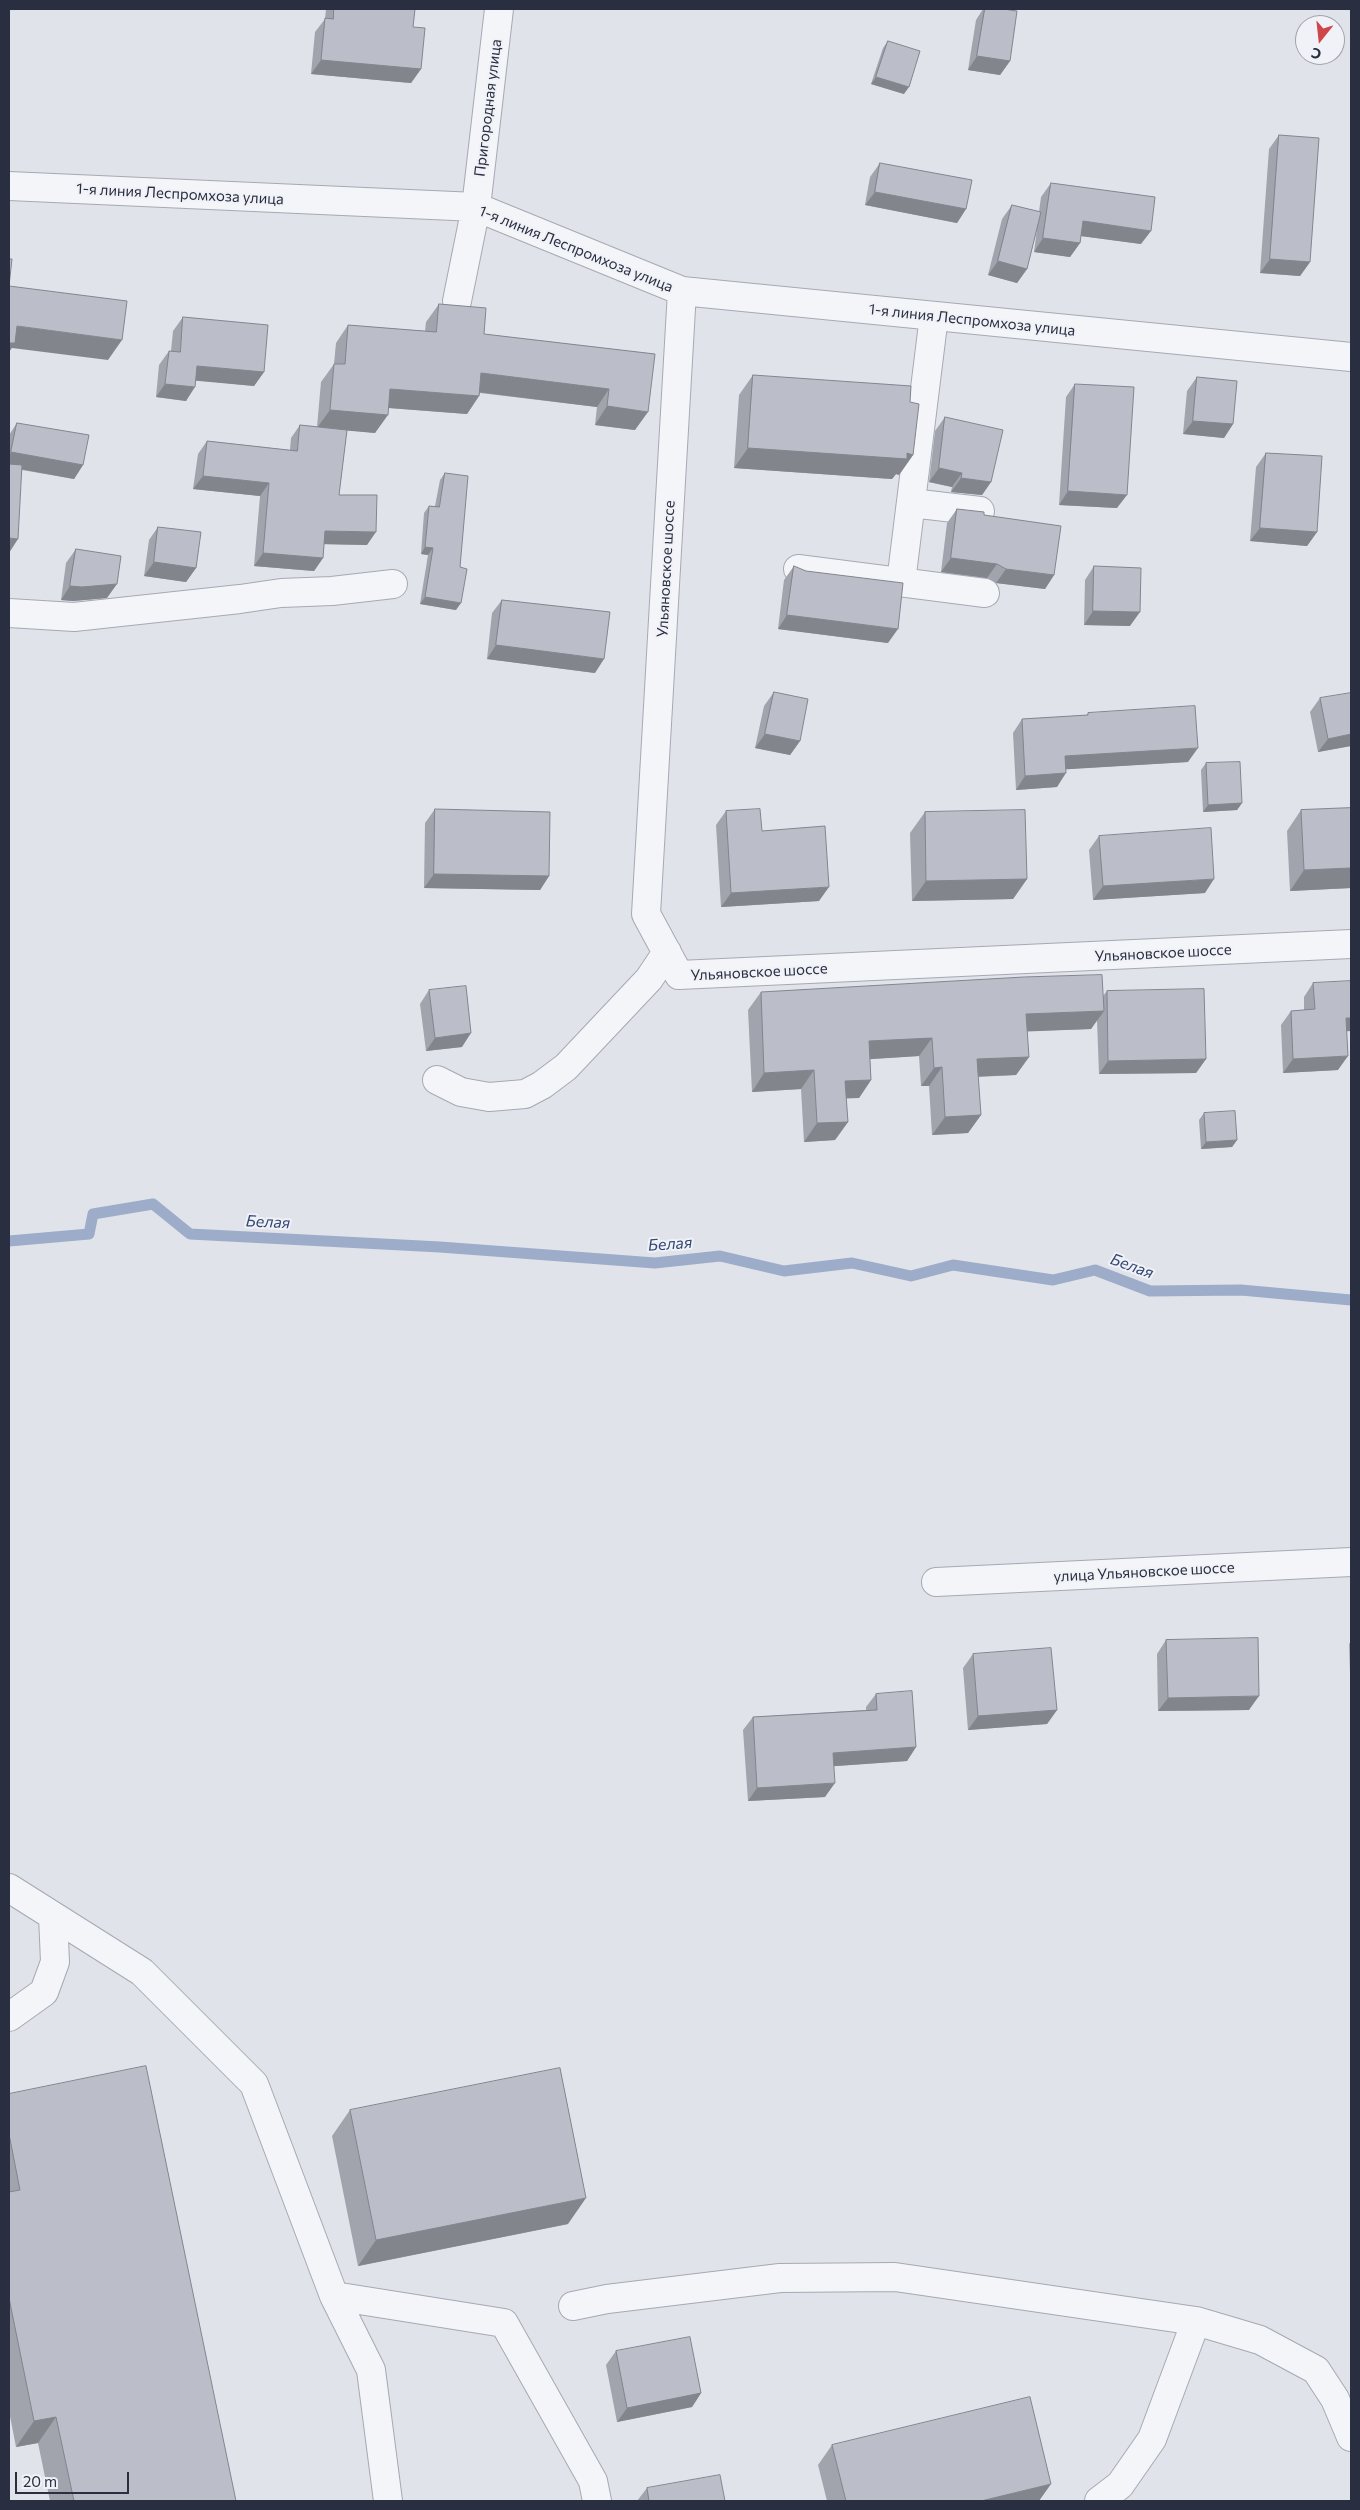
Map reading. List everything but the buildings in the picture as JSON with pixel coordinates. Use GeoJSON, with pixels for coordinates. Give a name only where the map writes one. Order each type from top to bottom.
{"type":"FeatureCollection","features":[{"type":"Feature","properties":{"kind":"street","name":"Пригородная улица"},"geometry":{"type":"LineString","coordinates":[[457,301],[476,207],[499,9]]}},
{"type":"Feature","properties":{"kind":"street","name":"1-я линия Леспромхоза улица"},"geometry":{"type":"LineString","coordinates":[[9,186],[476,207],[682,292],[1351,357]]}},
{"type":"Feature","properties":{"kind":"street","name":"Ульяновское шоссе"},"geometry":{"type":"LineString","coordinates":[[682,292],[646,914],[679,975],[1351,944]]}},
{"type":"Feature","properties":{"kind":"street"},"geometry":{"type":"LineString","coordinates":[[901,582],[934,316]]}},
{"type":"Feature","properties":{"kind":"street"},"geometry":{"type":"LineString","coordinates":[[911,503],[980,511]]}},
{"type":"Feature","properties":{"kind":"street"},"geometry":{"type":"LineString","coordinates":[[798,569],[985,593]]}},
{"type":"Feature","properties":{"kind":"street"},"geometry":{"type":"LineString","coordinates":[[9,613],[74,617],[240,600],[281,593],[332,591],[393,584]]}},
{"type":"Feature","properties":{"kind":"street"},"geometry":{"type":"LineString","coordinates":[[437,1080],[461,1092],[489,1097],[525,1094],[542,1085],[566,1067],[649,979],[667,952]]}},
{"type":"Feature","properties":{"kind":"street","name":"улица Ульяновское шоссе"},"geometry":{"type":"LineString","coordinates":[[936,1582],[1351,1562]]}},
{"type":"Feature","properties":{"kind":"street"},"geometry":{"type":"LineString","coordinates":[[9,1888],[142,1972],[254,2084],[334,2296],[371,2370],[388,2501]]}},
{"type":"Feature","properties":{"kind":"street"},"geometry":{"type":"LineString","coordinates":[[9,2017],[44,1992],[55,1962],[53,1916]]}},
{"type":"Feature","properties":{"kind":"street"},"geometry":{"type":"LineString","coordinates":[[573,2306],[607,2299],[780,2278],[895,2276],[1196,2322],[1260,2340],[1316,2370],[1335,2399],[1351,2437]]}},
{"type":"Feature","properties":{"kind":"street"},"geometry":{"type":"LineString","coordinates":[[334,2296],[504,2323],[593,2481],[597,2501]]}},
{"type":"Feature","properties":{"kind":"street"},"geometry":{"type":"LineString","coordinates":[[1099,2501],[1120,2486],[1152,2439],[1196,2322]]}},
{"type":"Feature","properties":{"kind":"waterway","name":"Белая"},"geometry":{"type":"LineString","coordinates":[[9,1241],[89,1234],[93,1214],[153,1204],[190,1234],[440,1247],[655,1263],[720,1256],[784,1271],[852,1263],[911,1276],[953,1265],[1053,1280],[1095,1270],[1150,1291],[1241,1290],[1351,1300]]}}]}
